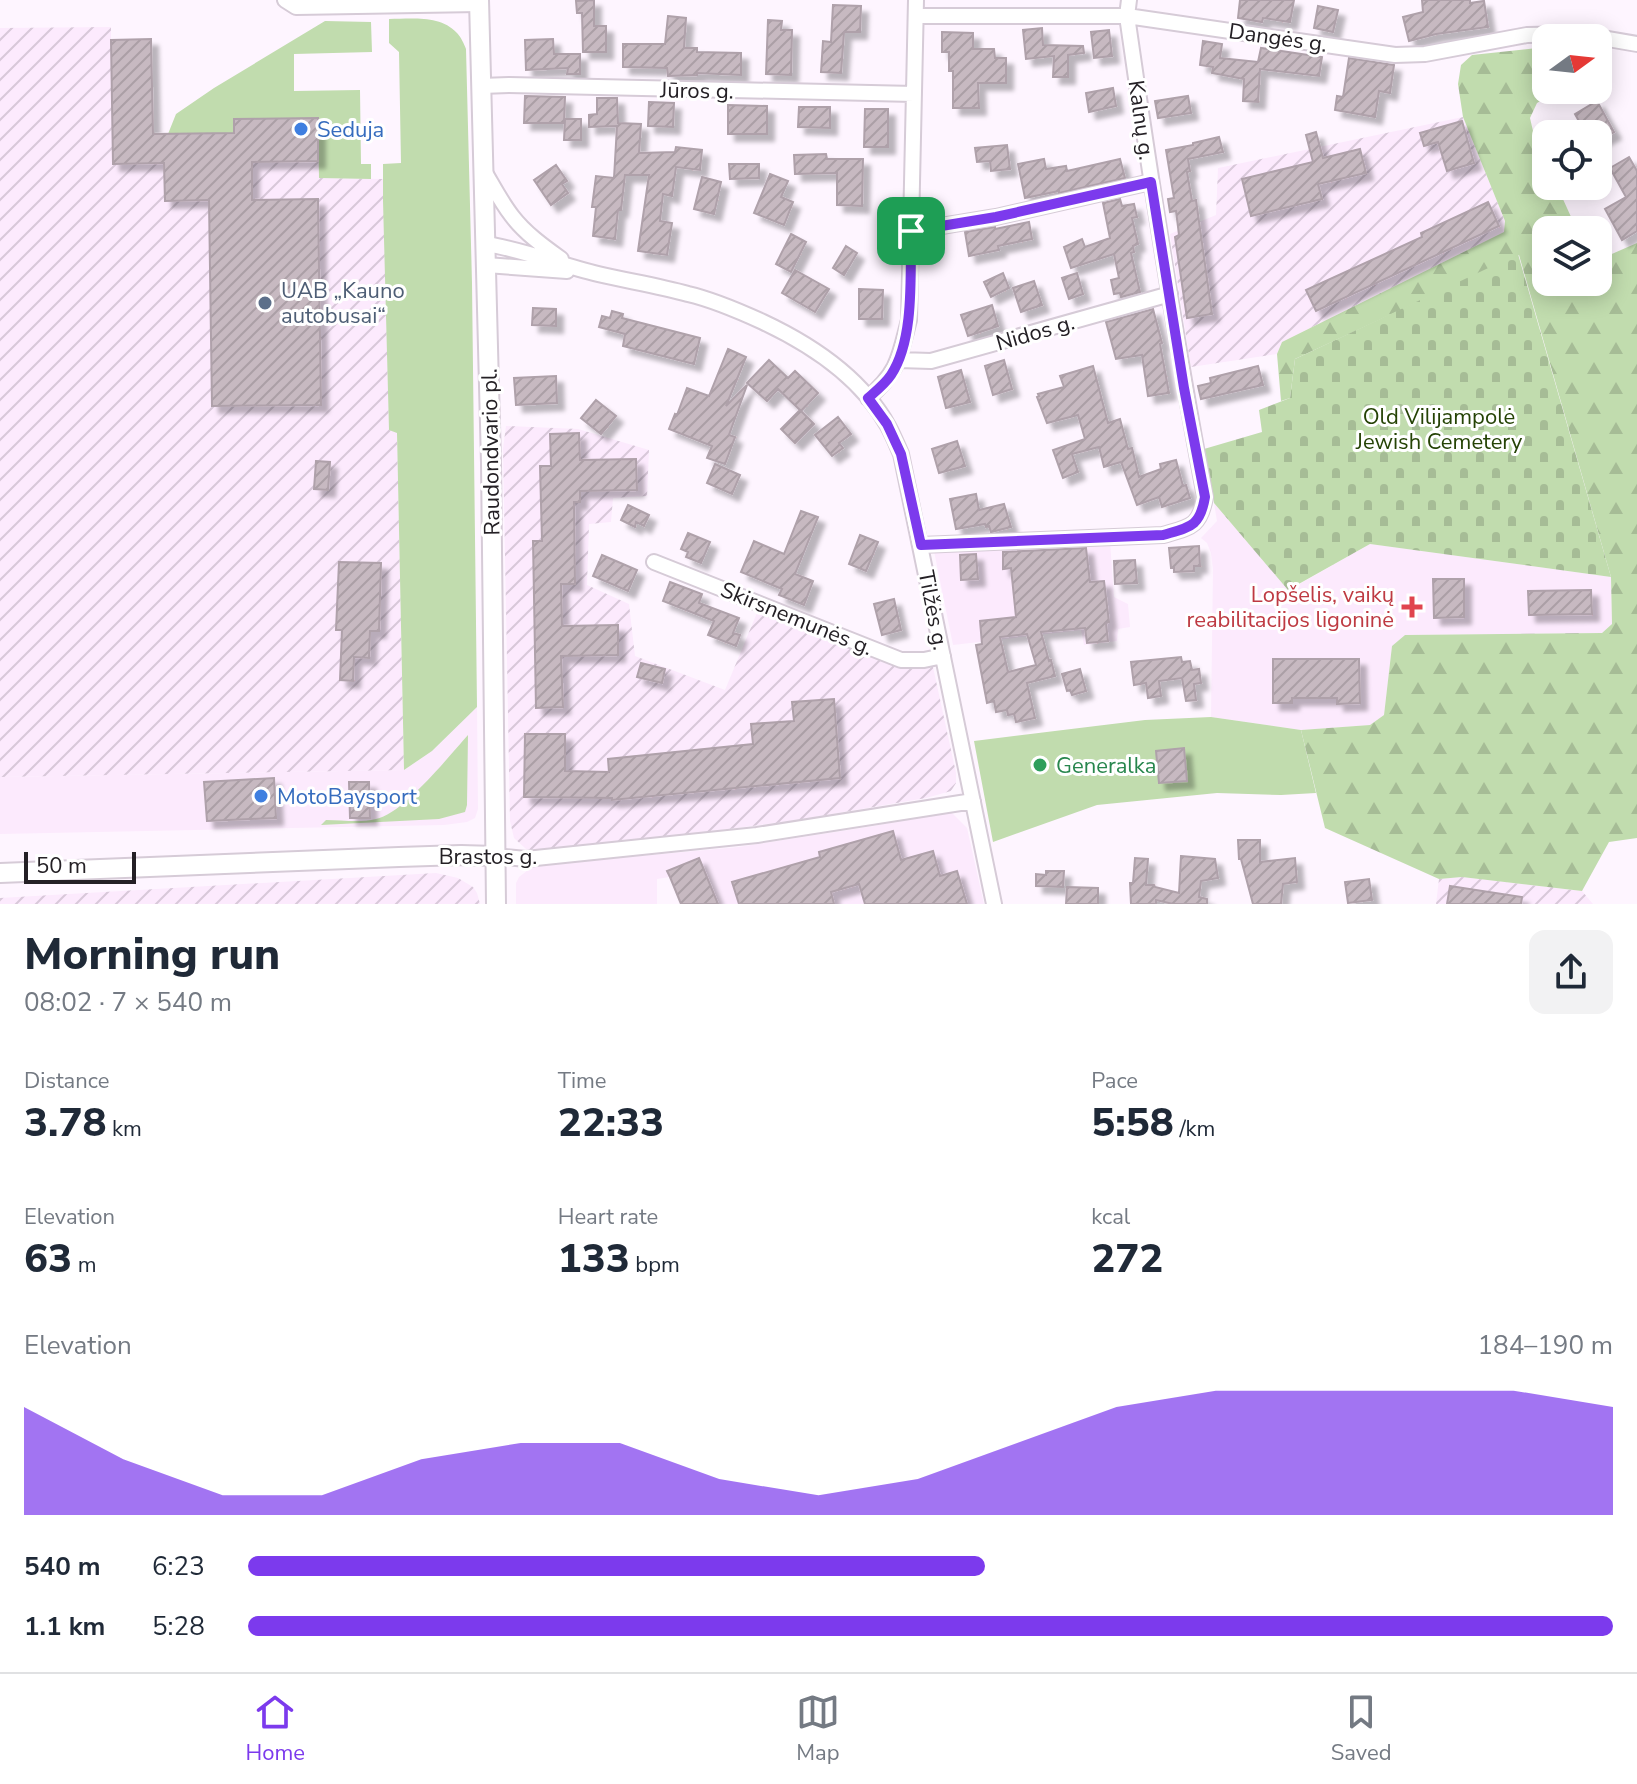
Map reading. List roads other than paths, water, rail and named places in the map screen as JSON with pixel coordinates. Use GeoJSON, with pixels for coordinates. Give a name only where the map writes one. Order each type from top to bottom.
{"type":"FeatureCollection","features":[{"type":"Feature","properties":{"kind":"main road","name":"Raudondvario pl."},"geometry":{"type":"LineString","coordinates":[[479,2],[491,463],[496,904]]}},
{"type":"Feature","properties":{"kind":"main road","name":"Brastos g."},"geometry":{"type":"LineString","coordinates":[[0,873],[386,857],[495,856]]}},
{"type":"Feature","properties":{"kind":"street"},"geometry":{"type":"LineString","coordinates":[[285,0],[296,7],[479,2]]}},
{"type":"Feature","properties":{"kind":"street"},"geometry":{"type":"LineString","coordinates":[[868,398],[891,375],[899,360],[909,320],[916,0]]}},
{"type":"Feature","properties":{"kind":"street","name":"Kalnų g."},"geometry":{"type":"LineString","coordinates":[[921,545],[1163,535],[1196,523],[1202,511],[1205,497],[1151,182],[1127,16],[1129,0]]}},
{"type":"Feature","properties":{"kind":"street","name":"Dangės g."},"geometry":{"type":"LineString","coordinates":[[916,16],[1127,16],[1395,55],[1425,54],[1527,35],[1579,34],[1637,44]]}},
{"type":"Feature","properties":{"kind":"street","name":"Jūros g."},"geometry":{"type":"LineString","coordinates":[[481,86],[914,94]]}},
{"type":"Feature","properties":{"kind":"street"},"geometry":{"type":"LineString","coordinates":[[484,171],[518,224],[567,264]]}},
{"type":"Feature","properties":{"kind":"street"},"geometry":{"type":"LineString","coordinates":[[911,231],[996,217],[1151,182]]}},
{"type":"Feature","properties":{"kind":"street"},"geometry":{"type":"LineString","coordinates":[[486,244],[512,248],[595,273]]}},
{"type":"Feature","properties":{"kind":"street"},"geometry":{"type":"LineString","coordinates":[[486,265],[595,273]]}},
{"type":"Feature","properties":{"kind":"street","name":"Tilžės g."},"geometry":{"type":"LineString","coordinates":[[595,273],[692,295],[745,314],[795,337],[847,375],[887,424],[901,454],[994,904]]}},
{"type":"Feature","properties":{"kind":"street","name":"Nidos g."},"geometry":{"type":"LineString","coordinates":[[899,360],[931,361],[1170,294]]}},
{"type":"Feature","properties":{"kind":"street","name":"Skirsnemunės g."},"geometry":{"type":"LineString","coordinates":[[654,562],[901,660],[943,656]]}},
{"type":"Feature","properties":{"kind":"street","name":"Brastos g."},"geometry":{"type":"LineString","coordinates":[[495,856],[526,859],[709,841],[973,801]]}},
{"type":"Feature","properties":{"kind":"place","name":"Seduja"},"geometry":{"type":"Point","coordinates":[301,129]}},
{"type":"Feature","properties":{"kind":"place","name":"UAB „Kauno autobusai“"},"geometry":{"type":"Point","coordinates":[265,303]}},
{"type":"Feature","properties":{"kind":"place","name":"Lopšelis, vaikų reabilitacijos ligoninė"},"geometry":{"type":"Point","coordinates":[1412,607]}},
{"type":"Feature","properties":{"kind":"place","name":"Generalka"},"geometry":{"type":"Point","coordinates":[1040,765]}},
{"type":"Feature","properties":{"kind":"place","name":"MotoBaysport"},"geometry":{"type":"Point","coordinates":[261,796]}},
{"type":"Feature","properties":{"kind":"park label","name":"Old Vilijampolė Jewish Cemetery"},"geometry":{"type":"Point","coordinates":[1439,428]}}]}
